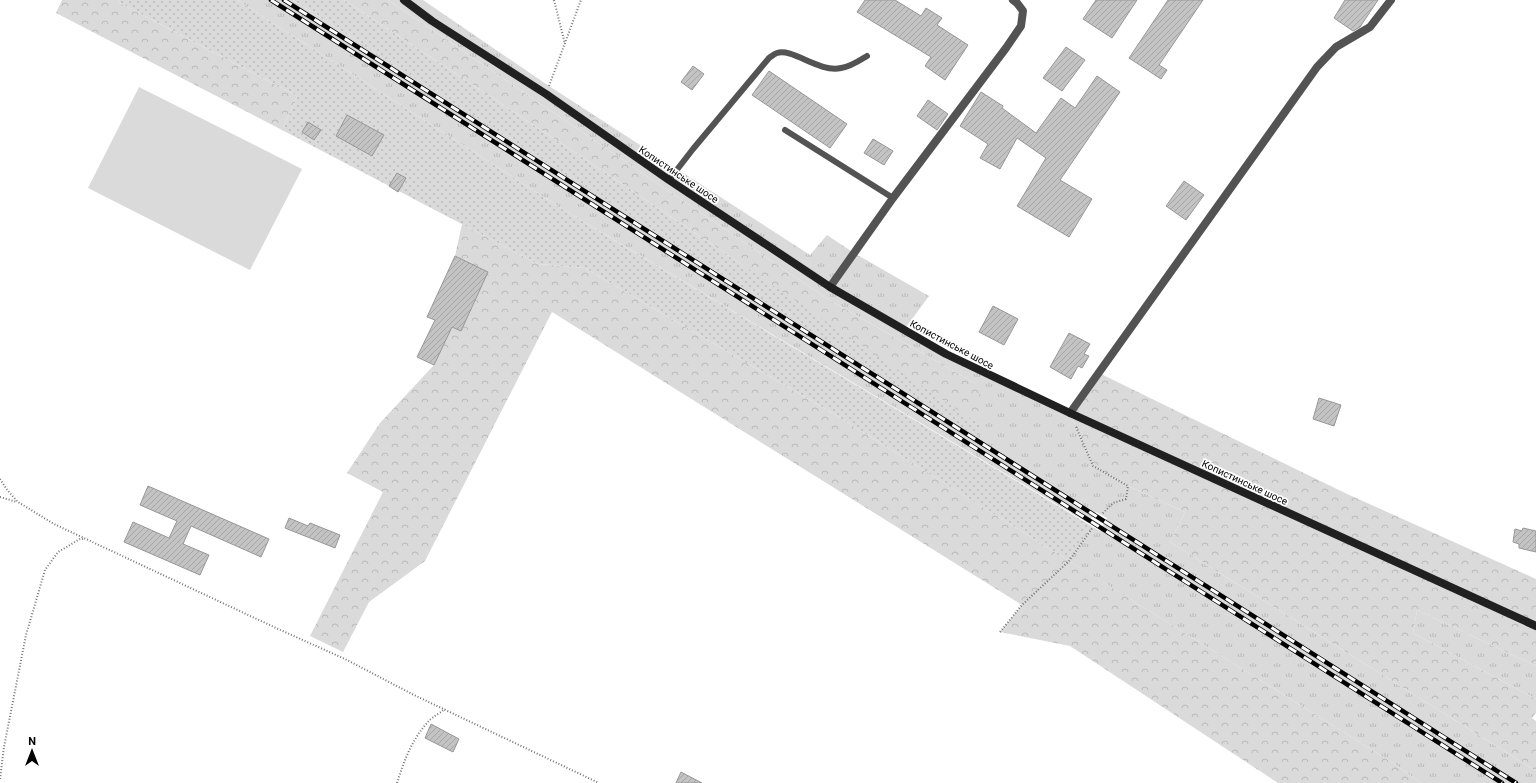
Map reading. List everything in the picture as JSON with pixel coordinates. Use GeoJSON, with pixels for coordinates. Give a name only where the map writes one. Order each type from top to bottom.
{"type":"FeatureCollection","features":[{"type":"Feature","properties":{"kind":"street","name":"Копистинське шосе"},"geometry":{"type":"LineString","coordinates":[[404,0],[432,20],[546,94],[669,180],[830,287],[946,354],[1070,413],[1536,626]]}},
{"type":"Feature","properties":{"kind":"street"},"geometry":{"type":"LineString","coordinates":[[830,287],[893,198],[1021,26],[1023,11],[1017,3],[1012,0]]}},
{"type":"Feature","properties":{"kind":"street"},"geometry":{"type":"LineString","coordinates":[[1070,413],[1317,66],[1336,47],[1370,27],[1391,0]]}},
{"type":"Feature","properties":{"kind":"lane"},"geometry":{"type":"LineString","coordinates":[[669,180],[769,58],[778,53],[788,53],[818,66],[830,69],[841,68],[857,63],[867,56]]}},
{"type":"Feature","properties":{"kind":"lane"},"geometry":{"type":"LineString","coordinates":[[785,130],[893,198]]}},
{"type":"Feature","properties":{"kind":"path"},"geometry":{"type":"LineString","coordinates":[[554,0],[565,45]]}},
{"type":"Feature","properties":{"kind":"path"},"geometry":{"type":"LineString","coordinates":[[546,94],[581,0]]}},
{"type":"Feature","properties":{"kind":"path"},"geometry":{"type":"LineString","coordinates":[[1070,413],[1093,466],[1128,486],[1126,498],[1113,503],[1102,514]]}},
{"type":"Feature","properties":{"kind":"path"},"geometry":{"type":"LineString","coordinates":[[0,479],[18,502]]}},
{"type":"Feature","properties":{"kind":"path"},"geometry":{"type":"LineString","coordinates":[[0,497],[18,502],[54,524],[345,659],[414,695],[599,783]]}},
{"type":"Feature","properties":{"kind":"path"},"geometry":{"type":"LineString","coordinates":[[1000,632],[1022,605],[1069,561],[1094,527]]}},
{"type":"Feature","properties":{"kind":"path"},"geometry":{"type":"LineString","coordinates":[[0,779],[4,747],[26,635],[45,570],[58,552],[80,539],[86,539]]}},
{"type":"Feature","properties":{"kind":"path"},"geometry":{"type":"LineString","coordinates":[[397,783],[402,767],[414,740],[428,721],[445,709]]}},
{"type":"Feature","properties":{"kind":"green space"},"geometry":{"type":"Polygon","coordinates":[[[62,0],[118,0],[120,3],[297,96],[282,130],[56,13],[62,0]]]}},
{"type":"Feature","properties":{"kind":"green space"},"geometry":{"type":"Polygon","coordinates":[[[118,0],[237,0],[564,210],[1093,527],[1069,561],[834,414],[585,268],[538,264],[282,130],[297,96],[120,3],[118,0]]]}},
{"type":"Feature","properties":{"kind":"green space"},"geometry":{"type":"Polygon","coordinates":[[[237,0],[293,0],[579,182],[978,385],[826,298],[388,0],[423,0],[549,86],[810,255],[827,235],[854,253],[929,296],[904,330],[1070,413],[1093,466],[1128,486],[1185,512],[1170,542],[1536,771],[1536,783],[1421,783],[1393,763],[1069,561],[1093,527],[1100,531],[1107,518],[1096,512],[1088,523],[564,210],[237,0]]]}},
{"type":"Feature","properties":{"kind":"green space"},"geometry":{"type":"Polygon","coordinates":[[[293,0],[344,0],[588,161],[983,427],[977,437],[293,0]]]}},
{"type":"Feature","properties":{"kind":"green space"},"geometry":{"type":"Polygon","coordinates":[[[344,0],[388,0],[826,298],[978,385],[983,427],[588,161],[344,0]]]}},
{"type":"Feature","properties":{"kind":"green space"},"geometry":{"type":"Polygon","coordinates":[[[139,87],[302,169],[250,270],[88,188],[139,87]]]}},
{"type":"Feature","properties":{"kind":"green space"},"geometry":{"type":"Polygon","coordinates":[[[462,224],[538,264],[585,268],[834,414],[1393,763],[1421,783],[1278,783],[1070,646],[1000,632],[1022,605],[552,312],[425,561],[369,602],[343,652],[310,636],[383,492],[347,473],[380,423],[434,365],[452,327],[461,331],[488,272],[455,256],[462,224]]]}},
{"type":"Feature","properties":{"kind":"green space"},"geometry":{"type":"Polygon","coordinates":[[[1099,373],[1345,493],[1536,579],[1536,666],[1417,610],[1413,633],[1536,699],[1536,713],[1532,718],[1536,721],[1536,771],[1170,542],[1185,512],[1128,486],[1093,466],[1070,413],[1099,373]]]}},
{"type":"Feature","properties":{"kind":"green space"},"geometry":{"type":"Polygon","coordinates":[[[1417,610],[1536,666],[1536,699],[1413,633],[1417,610]]]}},
{"type":"Feature","properties":{"kind":"building"},"geometry":{"type":"Polygon","coordinates":[[[865,0],[895,0],[921,16],[926,8],[942,18],[937,25],[968,45],[945,80],[925,66],[931,57],[857,12],[865,0]]]}},
{"type":"Feature","properties":{"kind":"building"},"geometry":{"type":"Polygon","coordinates":[[[1096,0],[1137,0],[1112,38],[1083,19],[1096,0]]]}},
{"type":"Feature","properties":{"kind":"building"},"geometry":{"type":"Polygon","coordinates":[[[1168,0],[1203,0],[1159,65],[1167,70],[1161,79],[1129,58],[1168,0]]]}},
{"type":"Feature","properties":{"kind":"building"},"geometry":{"type":"Polygon","coordinates":[[[1345,0],[1378,0],[1360,27],[1353,31],[1334,18],[1345,0]]]}},
{"type":"Feature","properties":{"kind":"building"},"geometry":{"type":"Polygon","coordinates":[[[1066,47],[1085,60],[1062,91],[1043,78],[1066,47]]]}},
{"type":"Feature","properties":{"kind":"building"},"geometry":{"type":"Polygon","coordinates":[[[693,66],[704,74],[692,90],[681,82],[693,66]]]}},
{"type":"Feature","properties":{"kind":"building"},"geometry":{"type":"Polygon","coordinates":[[[769,71],[847,124],[830,148],[752,95],[769,71]]]}},
{"type":"Feature","properties":{"kind":"building"},"geometry":{"type":"Polygon","coordinates":[[[1097,76],[1120,92],[1060,180],[1092,199],[1069,237],[1017,206],[1046,158],[1017,138],[1000,169],[980,158],[988,144],[960,126],[981,92],[1003,106],[1002,108],[1036,133],[1061,98],[1075,108],[1097,76]]]}},
{"type":"Feature","properties":{"kind":"building"},"geometry":{"type":"Polygon","coordinates":[[[928,100],[948,114],[937,130],[917,116],[928,100]]]}},
{"type":"Feature","properties":{"kind":"building"},"geometry":{"type":"Polygon","coordinates":[[[347,115],[384,135],[372,156],[336,136],[347,115]]]}},
{"type":"Feature","properties":{"kind":"building"},"geometry":{"type":"Polygon","coordinates":[[[308,122],[321,130],[314,140],[302,132],[308,122]]]}},
{"type":"Feature","properties":{"kind":"building"},"geometry":{"type":"Polygon","coordinates":[[[873,139],[893,151],[884,165],[864,153],[873,139]]]}},
{"type":"Feature","properties":{"kind":"building"},"geometry":{"type":"Polygon","coordinates":[[[397,173],[406,178],[398,192],[389,186],[397,173]]]}},
{"type":"Feature","properties":{"kind":"building"},"geometry":{"type":"Polygon","coordinates":[[[1184,181],[1204,195],[1186,220],[1166,206],[1184,181]]]}},
{"type":"Feature","properties":{"kind":"building"},"geometry":{"type":"Polygon","coordinates":[[[455,256],[488,272],[461,331],[452,327],[434,365],[417,357],[435,320],[427,317],[455,256]]]}},
{"type":"Feature","properties":{"kind":"building"},"geometry":{"type":"Polygon","coordinates":[[[993,306],[1018,319],[1004,345],[979,332],[993,306]]]}},
{"type":"Feature","properties":{"kind":"building"},"geometry":{"type":"Polygon","coordinates":[[[1069,333],[1090,344],[1084,354],[1089,356],[1082,368],[1078,366],[1071,379],[1050,367],[1069,333]]]}},
{"type":"Feature","properties":{"kind":"building"},"geometry":{"type":"Polygon","coordinates":[[[1319,398],[1341,405],[1334,426],[1313,419],[1319,398]]]}},
{"type":"Feature","properties":{"kind":"building"},"geometry":{"type":"Polygon","coordinates":[[[148,486],[269,539],[261,557],[191,526],[183,544],[209,555],[200,575],[124,542],[133,522],[169,538],[177,521],[140,505],[148,486]]]}},
{"type":"Feature","properties":{"kind":"building"},"geometry":{"type":"Polygon","coordinates":[[[289,518],[308,526],[310,523],[340,535],[335,548],[285,528],[289,518]]]}},
{"type":"Feature","properties":{"kind":"building"},"geometry":{"type":"Polygon","coordinates":[[[1523,528],[1536,531],[1536,552],[1519,548],[1519,544],[1513,542],[1515,529],[1522,531],[1523,528]]]}},
{"type":"Feature","properties":{"kind":"building"},"geometry":{"type":"Polygon","coordinates":[[[431,724],[459,739],[453,752],[425,738],[431,724]]]}},
{"type":"Feature","properties":{"kind":"building"},"geometry":{"type":"Polygon","coordinates":[[[681,772],[702,783],[676,783],[681,772]]]}},
{"type":"Feature","properties":{"kind":"railway"},"geometry":{"type":"LineString","coordinates":[[271,0],[1502,783]]}},
{"type":"Feature","properties":{"kind":"railway"},"geometry":{"type":"LineString","coordinates":[[284,0],[1516,783]]}}]}
